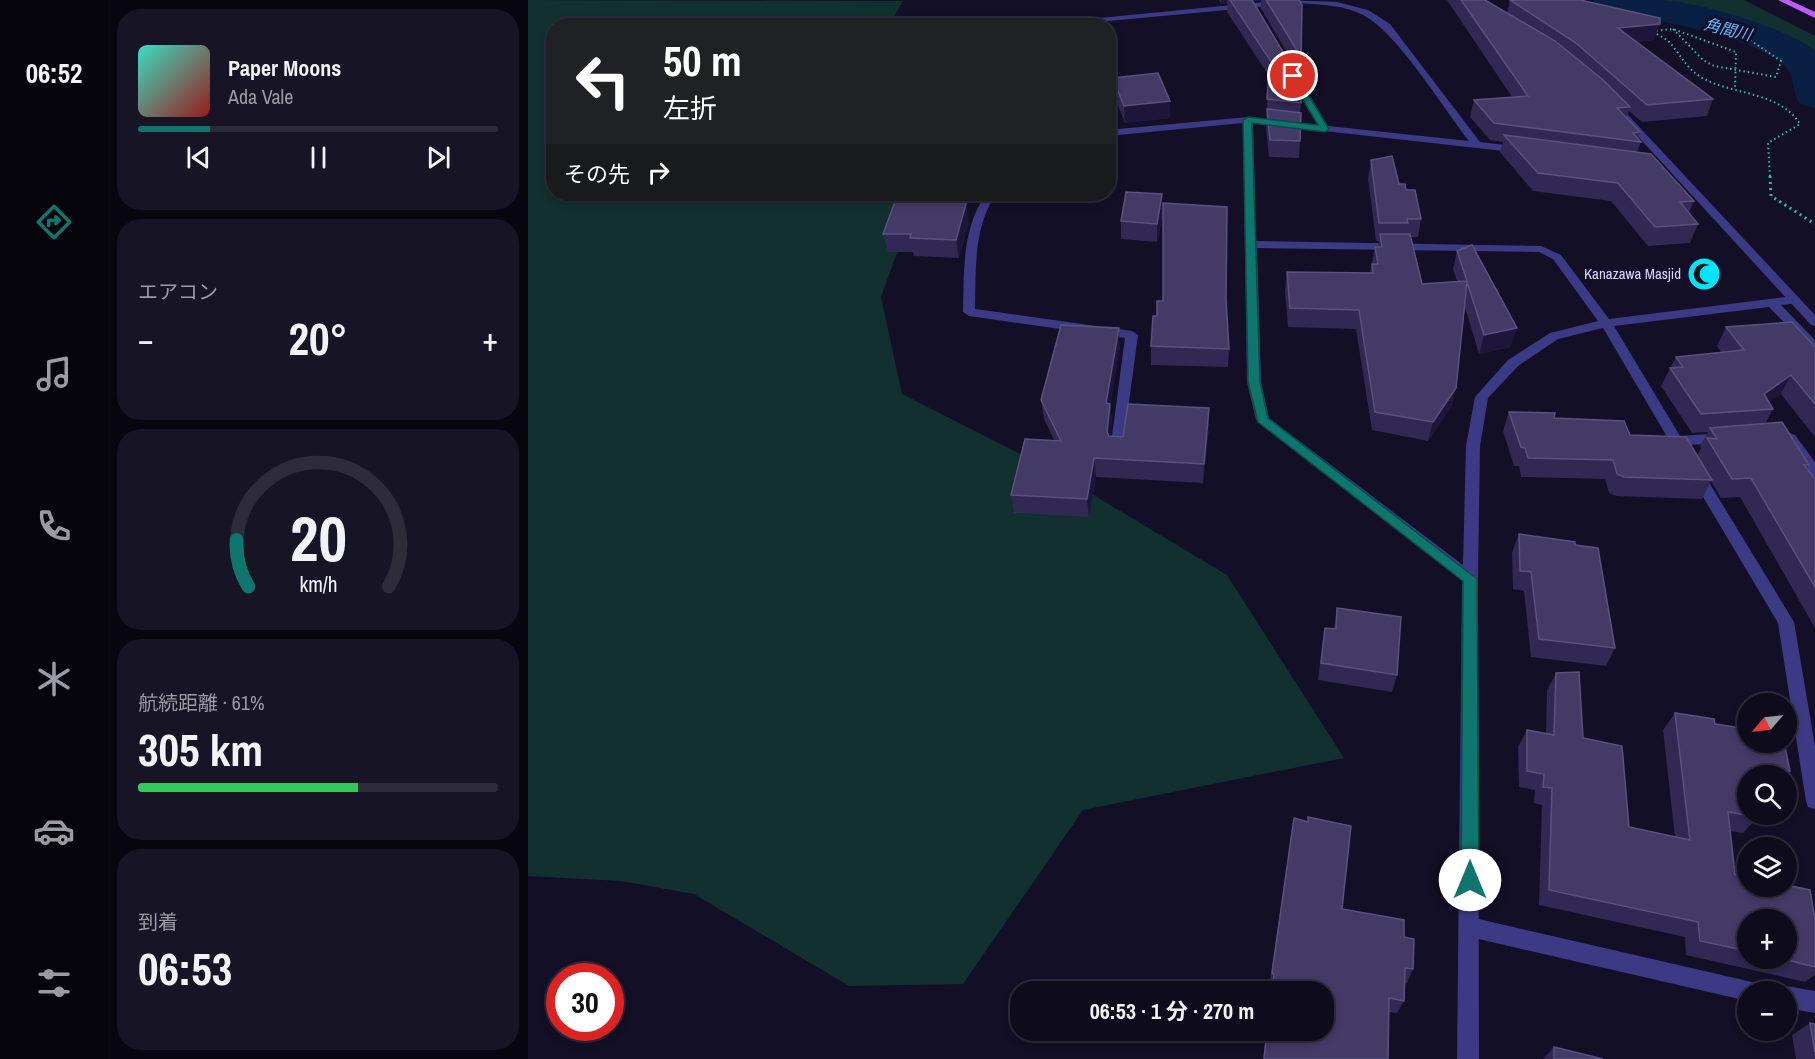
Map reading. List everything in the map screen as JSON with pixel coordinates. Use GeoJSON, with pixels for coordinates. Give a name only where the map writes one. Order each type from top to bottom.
{"type":"FeatureCollection","features":[{"type":"Feature","properties":{"kind":"main road"},"geometry":{"type":"LineString","coordinates":[[1782,0],[1815,15]]}},
{"type":"Feature","properties":{"kind":"street"},"geometry":{"type":"LineString","coordinates":[[1105,18],[1300,1],[1337,4],[1365,12],[1387,26],[1476,144]]}},
{"type":"Feature","properties":{"kind":"street"},"geometry":{"type":"LineString","coordinates":[[1251,4],[1256,14]]}},
{"type":"Feature","properties":{"kind":"street"},"geometry":{"type":"LineString","coordinates":[[1285,62],[1325,129]]}},
{"type":"Feature","properties":{"kind":"street"},"geometry":{"type":"LineString","coordinates":[[1621,112],[1815,322]]}},
{"type":"Feature","properties":{"kind":"street"},"geometry":{"type":"LineString","coordinates":[[1116,132],[1248,120],[1535,152]]}},
{"type":"Feature","properties":{"kind":"street"},"geometry":{"type":"LineString","coordinates":[[1248,120],[1254,382],[1263,420],[1470,579]]}},
{"type":"Feature","properties":{"kind":"street"},"geometry":{"type":"LineString","coordinates":[[1653,167],[1676,170]]}},
{"type":"Feature","properties":{"kind":"street"},"geometry":{"type":"LineString","coordinates":[[984,201],[971,252],[969,312],[1132,335],[1117,451]]}},
{"type":"Feature","properties":{"kind":"street"},"geometry":{"type":"LineString","coordinates":[[1251,243],[1541,249],[1557,257],[1606,323],[1786,622],[1815,801]]}},
{"type":"Feature","properties":{"kind":"street"},"geometry":{"type":"LineString","coordinates":[[1468,1059],[1470,579],[1473,446],[1482,397],[1513,363],[1554,336],[1606,323],[1794,300]]}},
{"type":"Feature","properties":{"kind":"street"},"geometry":{"type":"LineString","coordinates":[[1772,303],[1815,346]]}},
{"type":"Feature","properties":{"kind":"street"},"geometry":{"type":"LineString","coordinates":[[1776,434],[1787,433],[1815,471]]}},
{"type":"Feature","properties":{"kind":"street"},"geometry":{"type":"LineString","coordinates":[[1677,441],[1743,436]]}},
{"type":"Feature","properties":{"kind":"street"},"geometry":{"type":"LineString","coordinates":[[1470,927],[1737,989]]}},
{"type":"Feature","properties":{"kind":"street"},"geometry":{"type":"LineString","coordinates":[[1797,1000],[1815,1002]]}},
{"type":"Feature","properties":{"kind":"path"},"geometry":{"type":"LineString","coordinates":[[1644,27],[1671,43],[1683,63],[1704,79],[1764,98],[1792,113],[1800,124],[1768,143],[1771,196],[1815,224]]}},
{"type":"Feature","properties":{"kind":"path"},"geometry":{"type":"LineString","coordinates":[[1652,31],[1673,29],[1736,52],[1735,89]]}},
{"type":"Feature","properties":{"kind":"path"},"geometry":{"type":"LineString","coordinates":[[1673,29],[1703,60],[1714,66],[1776,77],[1781,61],[1750,40]]}},
{"type":"Feature","properties":{"kind":"green space"},"geometry":{"type":"Polygon","coordinates":[[[528,0],[903,1],[893,18],[546,18],[546,201],[915,201],[881,297],[902,394],[1052,470],[1227,575],[1344,758],[1083,810],[963,984],[849,986],[694,894],[621,881],[528,876],[528,0]]]}},
{"type":"Feature","properties":{"kind":"green space"},"geometry":{"type":"Polygon","coordinates":[[[1645,0],[1744,0],[1815,36],[1815,58],[1776,36],[1755,28],[1712,15],[1645,0]]]}},
{"type":"Feature","properties":{"kind":"building"},"geometry":{"type":"Polygon","coordinates":[[[1230,0],[1252,0],[1301,82],[1301,103],[1267,99],[1269,70],[1276,69],[1230,0]]]}},
{"type":"Feature","properties":{"kind":"building"},"geometry":{"type":"Polygon","coordinates":[[[1266,0],[1299,0],[1302,5],[1301,57],[1266,0]]]}},
{"type":"Feature","properties":{"kind":"building"},"geometry":{"type":"Polygon","coordinates":[[[1461,0],[1485,0],[1555,41],[1602,79],[1630,107],[1617,108],[1640,132],[1633,133],[1641,142],[1494,123],[1474,100],[1528,96],[1461,0]]]}},
{"type":"Feature","properties":{"kind":"building"},"geometry":{"type":"Polygon","coordinates":[[[1510,0],[1580,0],[1660,18],[1660,24],[1618,28],[1713,99],[1647,105],[1576,43],[1510,0]]]}},
{"type":"Feature","properties":{"kind":"building"},"geometry":{"type":"Polygon","coordinates":[[[1158,73],[1170,101],[1124,106],[1116,86],[1116,78],[1158,73]]]}},
{"type":"Feature","properties":{"kind":"building"},"geometry":{"type":"Polygon","coordinates":[[[1267,109],[1301,113],[1300,141],[1270,140],[1267,109]]]}},
{"type":"Feature","properties":{"kind":"building"},"geometry":{"type":"Polygon","coordinates":[[[1504,135],[1651,154],[1694,201],[1680,202],[1698,224],[1655,227],[1618,183],[1538,173],[1504,135]]]}},
{"type":"Feature","properties":{"kind":"building"},"geometry":{"type":"Polygon","coordinates":[[[1392,156],[1399,184],[1405,184],[1406,190],[1415,190],[1421,219],[1407,219],[1408,223],[1379,223],[1371,160],[1392,156]]]}},
{"type":"Feature","properties":{"kind":"building"},"geometry":{"type":"Polygon","coordinates":[[[1126,192],[1162,194],[1157,224],[1121,221],[1126,192]]]}},
{"type":"Feature","properties":{"kind":"building"},"geometry":{"type":"Polygon","coordinates":[[[895,201],[965,201],[956,240],[910,238],[911,234],[883,234],[895,201]]]}},
{"type":"Feature","properties":{"kind":"building"},"geometry":{"type":"Polygon","coordinates":[[[1163,203],[1227,207],[1226,300],[1229,349],[1151,346],[1153,316],[1157,316],[1157,301],[1163,301],[1163,203]]]}},
{"type":"Feature","properties":{"kind":"building"},"geometry":{"type":"Polygon","coordinates":[[[1380,234],[1410,234],[1422,284],[1467,281],[1457,251],[1472,245],[1517,328],[1484,335],[1467,282],[1456,388],[1433,422],[1375,412],[1359,310],[1290,308],[1287,272],[1373,273],[1372,264],[1378,264],[1375,247],[1382,247],[1380,234]]]}},
{"type":"Feature","properties":{"kind":"building"},"geometry":{"type":"Polygon","coordinates":[[[1792,322],[1815,347],[1815,404],[1791,375],[1764,394],[1773,409],[1701,414],[1670,368],[1683,367],[1676,357],[1744,350],[1726,327],[1792,322]]]}},
{"type":"Feature","properties":{"kind":"building"},"geometry":{"type":"Polygon","coordinates":[[[1061,325],[1119,328],[1106,403],[1110,404],[1107,432],[1109,436],[1123,437],[1128,404],[1209,408],[1204,464],[1094,458],[1087,499],[1011,495],[1025,439],[1061,441],[1041,400],[1061,325]]]}},
{"type":"Feature","properties":{"kind":"building"},"geometry":{"type":"Polygon","coordinates":[[[1509,412],[1555,413],[1554,418],[1624,421],[1630,435],[1686,437],[1712,480],[1624,477],[1617,474],[1613,460],[1528,458],[1525,448],[1521,447],[1509,412]]]}},
{"type":"Feature","properties":{"kind":"building"},"geometry":{"type":"Polygon","coordinates":[[[1782,422],[1809,465],[1804,465],[1815,479],[1815,587],[1751,478],[1732,479],[1707,438],[1717,439],[1710,428],[1782,422]]]}},
{"type":"Feature","properties":{"kind":"building"},"geometry":{"type":"Polygon","coordinates":[[[1519,534],[1575,542],[1575,545],[1598,548],[1615,648],[1539,639],[1531,572],[1520,571],[1519,534]]]}},
{"type":"Feature","properties":{"kind":"building"},"geometry":{"type":"Polygon","coordinates":[[[1337,608],[1401,617],[1397,675],[1321,663],[1325,628],[1336,629],[1337,608]]]}},
{"type":"Feature","properties":{"kind":"building"},"geometry":{"type":"Polygon","coordinates":[[[1579,672],[1583,738],[1622,746],[1629,827],[1690,840],[1675,713],[1714,719],[1715,724],[1737,727],[1737,753],[1786,753],[1789,765],[1737,765],[1737,814],[1728,812],[1735,874],[1737,874],[1737,897],[1797,897],[1797,887],[1810,890],[1815,919],[1815,967],[1797,962],[1797,909],[1737,909],[1737,949],[1700,941],[1698,922],[1549,890],[1552,788],[1543,787],[1544,774],[1527,771],[1527,730],[1554,735],[1556,673],[1579,672]]]}},
{"type":"Feature","properties":{"kind":"building"},"geometry":{"type":"Polygon","coordinates":[[[1308,817],[1351,826],[1342,909],[1404,920],[1404,937],[1414,939],[1413,969],[1405,968],[1404,1001],[1389,998],[1388,1059],[1264,1059],[1266,1041],[1334,1041],[1334,981],[1273,981],[1274,974],[1272,973],[1294,818],[1308,822],[1308,817]]]}},
{"type":"Feature","properties":{"kind":"building"},"geometry":{"type":"Polygon","coordinates":[[[1810,1023],[1815,1024],[1815,1052],[1810,1023]]]}},
{"type":"Feature","properties":{"kind":"building"},"geometry":{"type":"Polygon","coordinates":[[[1554,1047],[1603,1059],[1554,1059],[1554,1047]]]}},
{"type":"Feature","properties":{"kind":"waterway","name":"角間川"},"geometry":{"type":"LineString","coordinates":[[1612,0],[1716,23],[1771,41],[1792,52],[1806,64],[1815,95]]}},
{"type":"Feature","properties":{"kind":"place","name":"Kanazawa Masjid"},"geometry":{"type":"Point","coordinates":[1704,274]}},
{"type":"Feature","properties":{"kind":"route"},"geometry":{"type":"LineString","coordinates":[[1293,76],[1325,129],[1248,120],[1254,382],[1263,420],[1470,579],[1470,880]]}}]}
